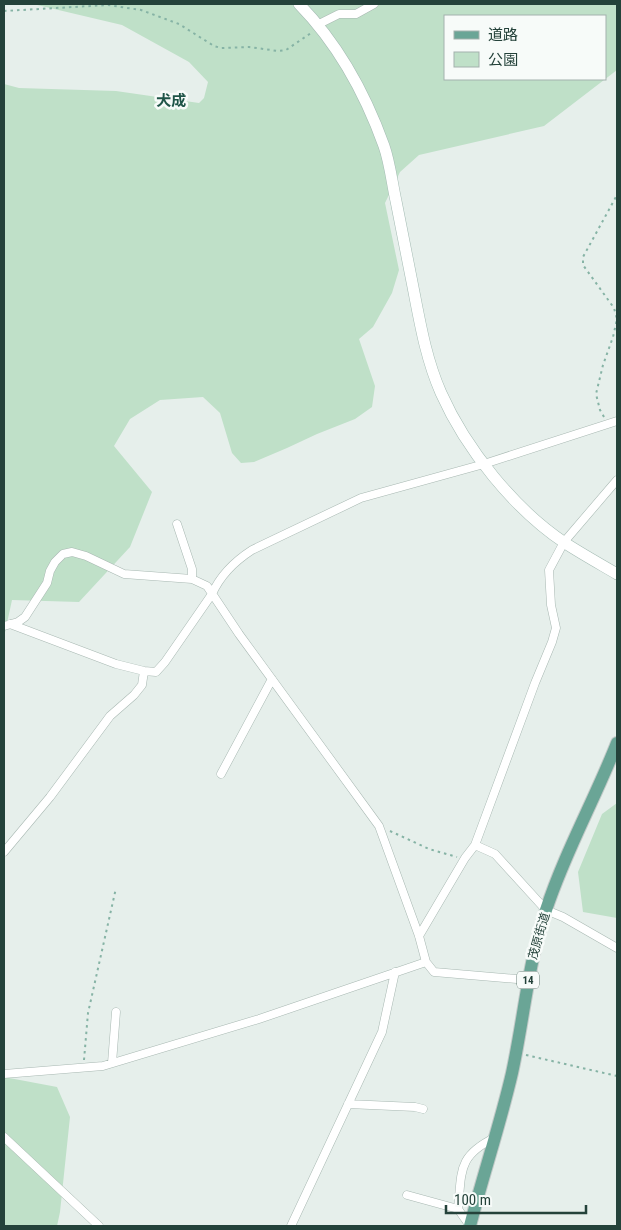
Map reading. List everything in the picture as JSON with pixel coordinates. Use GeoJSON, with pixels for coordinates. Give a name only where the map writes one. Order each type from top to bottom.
{"type":"FeatureCollection","features":[{"type":"Feature","properties":{"kind":"main road","name":"茂原街道"},"geometry":{"type":"LineString","coordinates":[[470,1226],[496,1137],[516,1053],[528,980],[546,910],[565,861],[604,777],[617,743]]}},
{"type":"Feature","properties":{"kind":"street"},"geometry":{"type":"LineString","coordinates":[[299,4],[319,24],[355,78],[370,111],[384,148],[427,354],[441,393],[462,431],[484,464],[510,494],[536,519],[564,542],[617,574]]}},
{"type":"Feature","properties":{"kind":"street"},"geometry":{"type":"LineString","coordinates":[[319,24],[338,14],[356,14],[374,4]]}},
{"type":"Feature","properties":{"kind":"street"},"geometry":{"type":"LineString","coordinates":[[7,625],[116,664],[156,672],[212,594],[217,582],[242,556],[252,550],[361,498],[484,464],[617,420]]}},
{"type":"Feature","properties":{"kind":"street"},"geometry":{"type":"LineString","coordinates":[[419,936],[464,858],[475,845],[552,642],[556,628],[551,605],[548,570],[564,542],[617,480]]}},
{"type":"Feature","properties":{"kind":"street"},"geometry":{"type":"LineString","coordinates":[[177,524],[192,569],[192,579]]}},
{"type":"Feature","properties":{"kind":"street"},"geometry":{"type":"LineString","coordinates":[[7,625],[18,622],[25,617],[46,583],[55,562],[63,554],[72,552],[86,556],[124,574],[192,579],[207,586],[379,826],[419,936],[426,962],[434,972],[528,980]]}},
{"type":"Feature","properties":{"kind":"street"},"geometry":{"type":"LineString","coordinates":[[4,852],[50,797],[110,716],[134,695],[142,685],[144,671]]}},
{"type":"Feature","properties":{"kind":"street"},"geometry":{"type":"LineString","coordinates":[[221,774],[272,679]]}},
{"type":"Feature","properties":{"kind":"street"},"geometry":{"type":"LineString","coordinates":[[475,845],[495,854],[546,910],[617,948]]}},
{"type":"Feature","properties":{"kind":"street"},"geometry":{"type":"LineString","coordinates":[[4,1074],[112,1064],[259,1019],[426,962]]}},
{"type":"Feature","properties":{"kind":"street"},"geometry":{"type":"LineString","coordinates":[[291,1226],[382,1032],[395,972]]}},
{"type":"Feature","properties":{"kind":"street"},"geometry":{"type":"LineString","coordinates":[[112,1064],[116,1012]]}},
{"type":"Feature","properties":{"kind":"street"},"geometry":{"type":"LineString","coordinates":[[348,1104],[423,1109]]}},
{"type":"Feature","properties":{"kind":"street"},"geometry":{"type":"LineString","coordinates":[[4,1137],[99,1226]]}},
{"type":"Feature","properties":{"kind":"street"},"geometry":{"type":"LineString","coordinates":[[458,1209],[463,1164],[479,1145],[496,1137]]}},
{"type":"Feature","properties":{"kind":"street"},"geometry":{"type":"LineString","coordinates":[[407,1195],[458,1209],[470,1226]]}},
{"type":"Feature","properties":{"kind":"path"},"geometry":{"type":"LineString","coordinates":[[4,11],[108,5],[141,10],[173,21],[214,46],[221,48],[249,47],[278,51],[286,50],[309,36],[319,24]]}},
{"type":"Feature","properties":{"kind":"path"},"geometry":{"type":"LineString","coordinates":[[608,424],[600,410],[596,394],[617,319],[614,308],[582,265],[583,257],[617,195]]}},
{"type":"Feature","properties":{"kind":"path"},"geometry":{"type":"LineString","coordinates":[[379,826],[429,850],[464,858]]}},
{"type":"Feature","properties":{"kind":"path"},"geometry":{"type":"LineString","coordinates":[[84,1068],[88,1013],[116,888]]}},
{"type":"Feature","properties":{"kind":"path"},"geometry":{"type":"LineString","coordinates":[[516,1053],[617,1076]]}},
{"type":"Feature","properties":{"kind":"green space"},"geometry":{"type":"Polygon","coordinates":[[[33,4],[617,4],[617,70],[606,78],[606,15],[444,15],[444,80],[604,80],[544,126],[419,155],[400,172],[385,203],[399,270],[392,293],[373,327],[359,339],[375,386],[372,407],[355,419],[254,462],[241,463],[232,453],[220,413],[203,397],[160,400],[130,419],[114,446],[152,492],[130,547],[79,602],[12,600],[4,637],[4,84],[19,88],[116,91],[199,103],[204,98],[208,82],[189,62],[122,25],[33,4]]]}},
{"type":"Feature","properties":{"kind":"green space"},"geometry":{"type":"Polygon","coordinates":[[[617,803],[617,918],[583,912],[578,872],[602,814],[617,803]]]}},
{"type":"Feature","properties":{"kind":"green space"},"geometry":{"type":"Polygon","coordinates":[[[4,1077],[57,1087],[70,1117],[57,1226],[4,1226],[4,1077]]]}},
{"type":"Feature","properties":{"kind":"district","name":"犬成"},"geometry":{"type":"Point","coordinates":[171,101]}}]}
